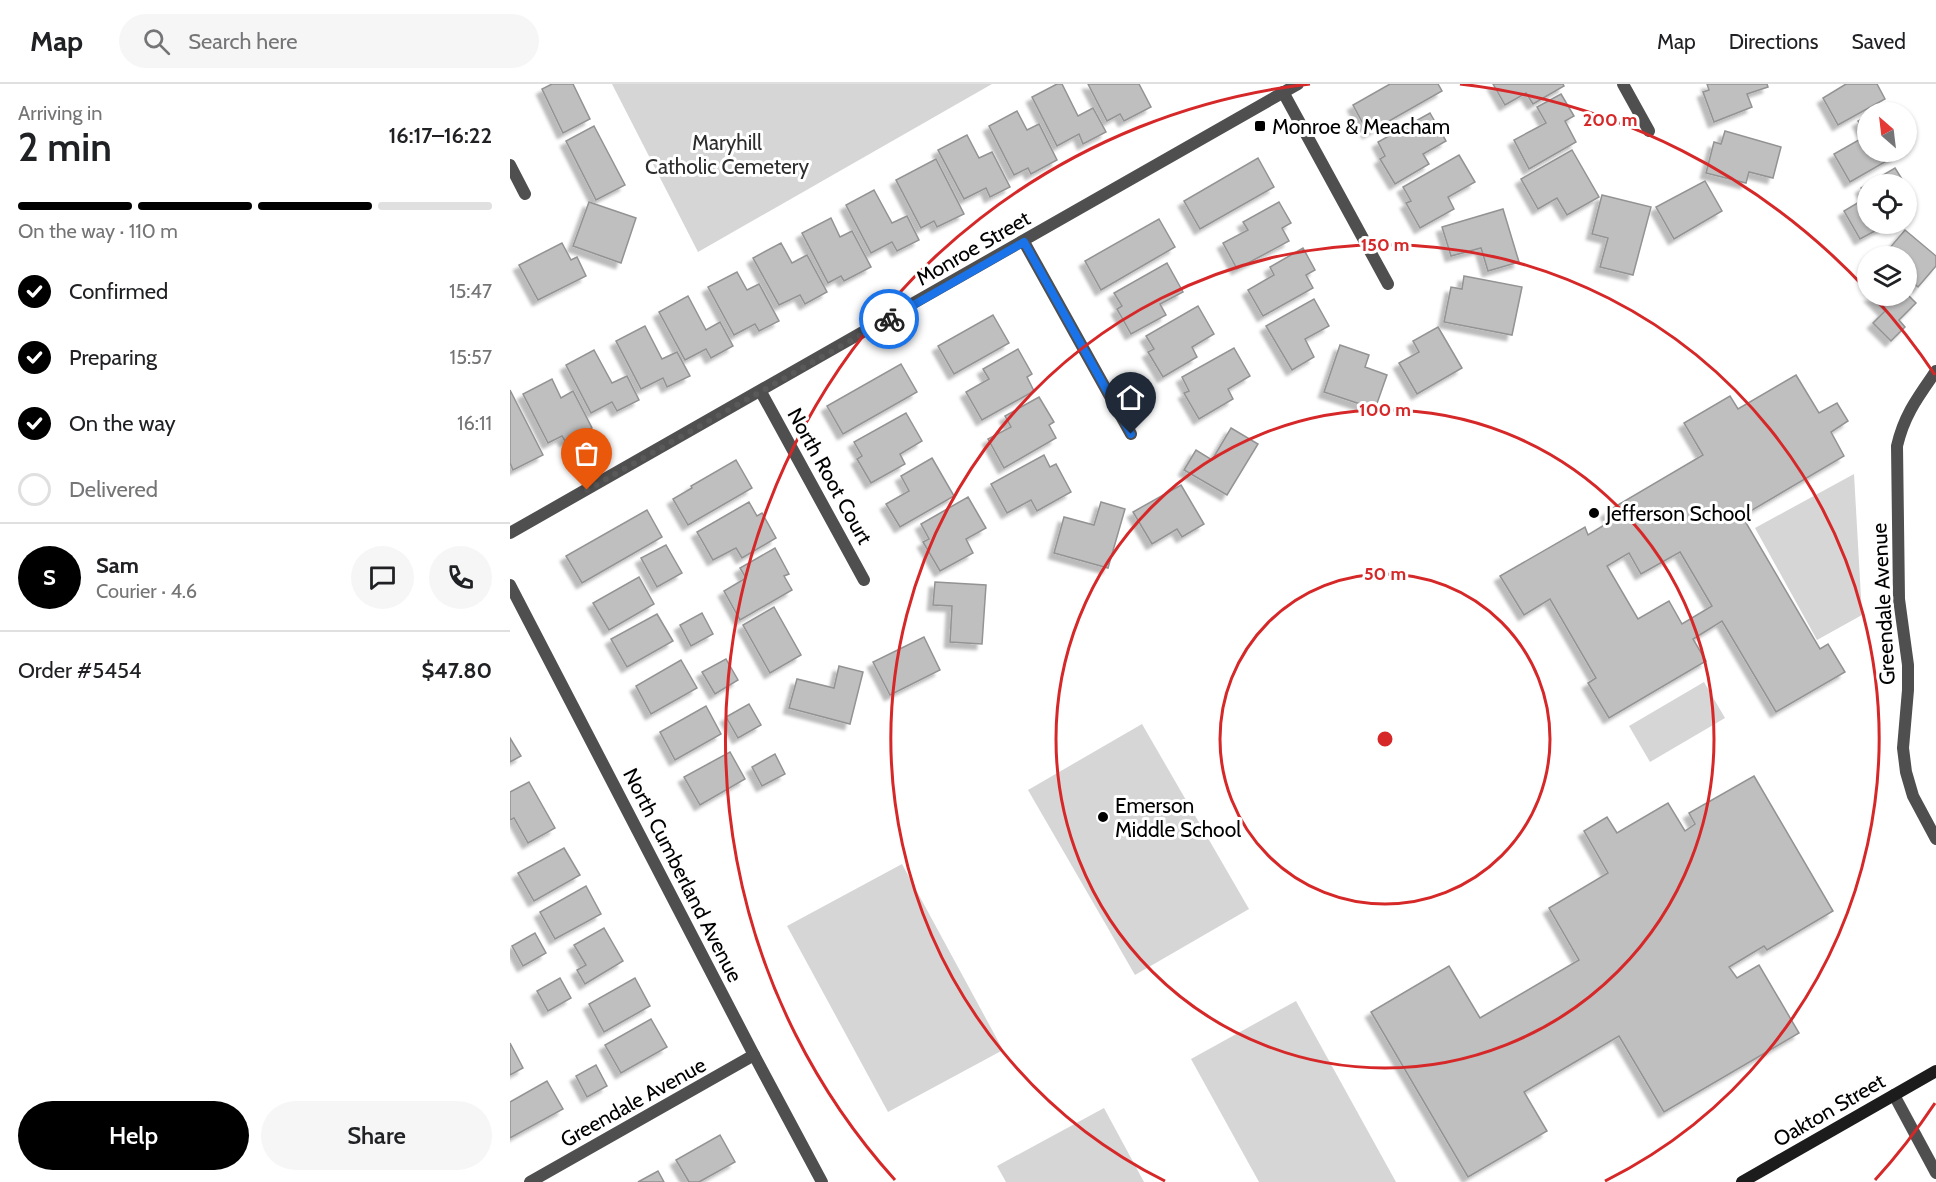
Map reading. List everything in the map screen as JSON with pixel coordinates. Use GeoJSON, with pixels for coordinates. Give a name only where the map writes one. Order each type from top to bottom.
{"type":"FeatureCollection","features":[{"type":"Feature","properties":{"kind":"main road","name":"Oakton Street"},"geometry":{"type":"LineString","coordinates":[[1742,1182],[1936,1071]]}},
{"type":"Feature","properties":{"kind":"street","name":"Monroe Street"},"geometry":{"type":"LineString","coordinates":[[510,533],[1298,84]]}},
{"type":"Feature","properties":{"kind":"street"},"geometry":{"type":"LineString","coordinates":[[1623,84],[1649,131]]}},
{"type":"Feature","properties":{"kind":"street"},"geometry":{"type":"LineString","coordinates":[[1283,92],[1388,284]]}},
{"type":"Feature","properties":{"kind":"street"},"geometry":{"type":"LineString","coordinates":[[510,165],[525,194]]}},
{"type":"Feature","properties":{"kind":"street"},"geometry":{"type":"LineString","coordinates":[[1024,242],[1131,434]]}},
{"type":"Feature","properties":{"kind":"street","name":"Greendale Avenue"},"geometry":{"type":"LineString","coordinates":[[1936,371],[1914,402],[1902,425],[1898,446],[1899,599],[1908,665],[1902,748],[1913,796],[1936,839]]}},
{"type":"Feature","properties":{"kind":"street","name":"North Root Court"},"geometry":{"type":"LineString","coordinates":[[761,392],[864,580]]}},
{"type":"Feature","properties":{"kind":"street","name":"North Cumberland Avenue"},"geometry":{"type":"LineString","coordinates":[[510,585],[754,1056],[822,1182]]}},
{"type":"Feature","properties":{"kind":"street","name":"Greendale Avenue"},"geometry":{"type":"LineString","coordinates":[[530,1182],[754,1056]]}},
{"type":"Feature","properties":{"kind":"street"},"geometry":{"type":"LineString","coordinates":[[1894,1095],[1936,1173]]}},
{"type":"Feature","properties":{"kind":"green space","name":"Maryhill Catholic Cemetery"},"geometry":{"type":"Polygon","coordinates":[[[612,84],[992,84],[698,252],[612,84]]]}},
{"type":"Feature","properties":{"kind":"green space"},"geometry":{"type":"Polygon","coordinates":[[[1854,474],[1862,615],[1817,640],[1755,528],[1854,474]]]}},
{"type":"Feature","properties":{"kind":"green space"},"geometry":{"type":"Polygon","coordinates":[[[1704,682],[1725,718],[1650,762],[1629,726],[1704,682]]]}},
{"type":"Feature","properties":{"kind":"green space"},"geometry":{"type":"Polygon","coordinates":[[[1142,724],[1249,909],[1135,975],[1028,790],[1142,724]]]}},
{"type":"Feature","properties":{"kind":"green space"},"geometry":{"type":"Polygon","coordinates":[[[902,864],[1003,1050],[888,1112],[787,926],[902,864]]]}},
{"type":"Feature","properties":{"kind":"green space"},"geometry":{"type":"Polygon","coordinates":[[[1296,1001],[1396,1182],[1259,1182],[1191,1059],[1296,1001]]]}},
{"type":"Feature","properties":{"kind":"green space"},"geometry":{"type":"Polygon","coordinates":[[[1104,1108],[1144,1182],[1006,1182],[997,1166],[1104,1108]]]}},
{"type":"Feature","properties":{"kind":"building"},"geometry":{"type":"Polygon","coordinates":[[[552,84],[573,84],[590,119],[563,133],[542,89],[552,84]]]}},
{"type":"Feature","properties":{"kind":"building"},"geometry":{"type":"Polygon","coordinates":[[[1057,84],[1062,84],[1078,116],[1093,108],[1106,132],[1083,144],[1079,134],[1057,146],[1032,97],[1057,84]]]}},
{"type":"Feature","properties":{"kind":"building"},"geometry":{"type":"Polygon","coordinates":[[[1088,84],[1139,84],[1151,107],[1124,121],[1120,114],[1107,121],[1088,84]]]}},
{"type":"Feature","properties":{"kind":"building"},"geometry":{"type":"Polygon","coordinates":[[[1390,84],[1438,84],[1442,91],[1368,133],[1353,105],[1390,84]]]}},
{"type":"Feature","properties":{"kind":"building"},"geometry":{"type":"Polygon","coordinates":[[[1493,84],[1563,84],[1564,86],[1533,104],[1526,93],[1505,105],[1493,84]]]}},
{"type":"Feature","properties":{"kind":"building"},"geometry":{"type":"Polygon","coordinates":[[[1707,84],[1767,84],[1768,87],[1747,94],[1752,107],[1714,122],[1703,92],[1709,90],[1707,84]]]}},
{"type":"Feature","properties":{"kind":"building"},"geometry":{"type":"Polygon","coordinates":[[[1846,84],[1877,84],[1885,99],[1880,102],[1857,102],[1857,114],[1838,125],[1823,98],[1846,84]]]}},
{"type":"Feature","properties":{"kind":"building"},"geometry":{"type":"Polygon","coordinates":[[[1561,94],[1574,116],[1565,121],[1576,142],[1529,169],[1514,140],[1546,123],[1537,107],[1561,94]]]}},
{"type":"Feature","properties":{"kind":"building"},"geometry":{"type":"Polygon","coordinates":[[[1017,111],[1027,130],[1039,124],[1057,160],[1031,174],[1028,168],[1014,175],[989,126],[1017,111]]]}},
{"type":"Feature","properties":{"kind":"building"},"geometry":{"type":"Polygon","coordinates":[[[1430,113],[1446,141],[1423,154],[1429,164],[1395,184],[1380,159],[1385,156],[1378,142],[1430,113]]]}},
{"type":"Feature","properties":{"kind":"building"},"geometry":{"type":"Polygon","coordinates":[[[594,126],[625,185],[596,200],[566,141],[594,126]]]}},
{"type":"Feature","properties":{"kind":"building"},"geometry":{"type":"Polygon","coordinates":[[[1725,131],[1781,147],[1773,178],[1749,172],[1746,183],[1706,173],[1714,142],[1721,144],[1725,131]]]}},
{"type":"Feature","properties":{"kind":"building"},"geometry":{"type":"Polygon","coordinates":[[[967,135],[979,158],[992,152],[1010,187],[990,197],[986,188],[964,199],[938,150],[967,135]]]}},
{"type":"Feature","properties":{"kind":"building"},"geometry":{"type":"Polygon","coordinates":[[[1857,141],[1857,162],[1885,162],[1864,174],[1857,174],[1857,178],[1850,182],[1834,154],[1857,141]]]}},
{"type":"Feature","properties":{"kind":"building"},"geometry":{"type":"Polygon","coordinates":[[[1572,150],[1599,197],[1567,215],[1557,198],[1538,209],[1521,179],[1572,150]]]}},
{"type":"Feature","properties":{"kind":"building"},"geometry":{"type":"Polygon","coordinates":[[[1459,155],[1475,182],[1448,197],[1454,209],[1420,228],[1406,203],[1411,201],[1403,187],[1459,155]]]}},
{"type":"Feature","properties":{"kind":"building"},"geometry":{"type":"Polygon","coordinates":[[[1258,158],[1274,187],[1200,229],[1184,201],[1258,158]]]}},
{"type":"Feature","properties":{"kind":"building"},"geometry":{"type":"Polygon","coordinates":[[[936,159],[964,214],[937,227],[934,221],[921,228],[896,180],[936,159]]]}},
{"type":"Feature","properties":{"kind":"building"},"geometry":{"type":"Polygon","coordinates":[[[1895,168],[1899,174],[1885,174],[1895,168]]]}},
{"type":"Feature","properties":{"kind":"building"},"geometry":{"type":"Polygon","coordinates":[[[1705,181],[1722,211],[1674,239],[1656,207],[1705,181]]]}},
{"type":"Feature","properties":{"kind":"building"},"geometry":{"type":"Polygon","coordinates":[[[874,190],[892,223],[907,216],[919,240],[897,251],[892,242],[871,253],[846,205],[874,190]]]}},
{"type":"Feature","properties":{"kind":"building"},"geometry":{"type":"Polygon","coordinates":[[[1602,195],[1651,207],[1633,275],[1600,267],[1608,238],[1592,234],[1602,195]]]}},
{"type":"Feature","properties":{"kind":"building"},"geometry":{"type":"Polygon","coordinates":[[[589,202],[636,218],[621,263],[573,246],[589,202]]]}},
{"type":"Feature","properties":{"kind":"building"},"geometry":{"type":"Polygon","coordinates":[[[1279,202],[1291,223],[1282,228],[1289,241],[1237,269],[1223,243],[1248,230],[1243,222],[1279,202]]]}},
{"type":"Feature","properties":{"kind":"building"},"geometry":{"type":"Polygon","coordinates":[[[1857,203],[1857,234],[1844,211],[1857,203]]]}},
{"type":"Feature","properties":{"kind":"building"},"geometry":{"type":"Polygon","coordinates":[[[1503,209],[1519,262],[1488,271],[1481,248],[1451,256],[1442,227],[1503,209]]]}},
{"type":"Feature","properties":{"kind":"building"},"geometry":{"type":"Polygon","coordinates":[[[831,218],[840,237],[852,231],[871,267],[844,281],[841,276],[828,283],[802,233],[831,218]]]}},
{"type":"Feature","properties":{"kind":"building"},"geometry":{"type":"Polygon","coordinates":[[[1159,219],[1175,247],[1101,290],[1085,261],[1159,219]]]}},
{"type":"Feature","properties":{"kind":"building"},"geometry":{"type":"Polygon","coordinates":[[[1857,234],[1869,234],[1860,239],[1857,234]]]}},
{"type":"Feature","properties":{"kind":"building"},"geometry":{"type":"Polygon","coordinates":[[[1902,234],[1910,234],[1936,256],[1936,266],[1918,287],[1917,246],[1891,246],[1902,234]]]}},
{"type":"Feature","properties":{"kind":"building"},"geometry":{"type":"Polygon","coordinates":[[[562,243],[571,260],[577,257],[586,276],[538,300],[519,265],[562,243]]]}},
{"type":"Feature","properties":{"kind":"building"},"geometry":{"type":"Polygon","coordinates":[[[781,243],[792,263],[807,255],[827,292],[805,304],[800,295],[779,305],[753,258],[781,243]]]}},
{"type":"Feature","properties":{"kind":"building"},"geometry":{"type":"Polygon","coordinates":[[[1303,248],[1315,270],[1306,275],[1313,288],[1263,316],[1248,290],[1274,275],[1270,267],[1303,248]]]}},
{"type":"Feature","properties":{"kind":"building"},"geometry":{"type":"Polygon","coordinates":[[[1167,263],[1183,292],[1160,304],[1166,315],[1131,334],[1117,309],[1122,306],[1114,293],[1167,263]]]}},
{"type":"Feature","properties":{"kind":"building"},"geometry":{"type":"Polygon","coordinates":[[[737,272],[747,290],[759,284],[779,321],[759,331],[755,324],[734,335],[708,287],[737,272]]]}},
{"type":"Feature","properties":{"kind":"building"},"geometry":{"type":"Polygon","coordinates":[[[1464,276],[1522,287],[1512,335],[1444,322],[1451,287],[1462,289],[1464,276]]]}},
{"type":"Feature","properties":{"kind":"building"},"geometry":{"type":"Polygon","coordinates":[[[688,296],[706,330],[720,322],[733,346],[711,358],[706,349],[685,360],[659,312],[688,296]]]}},
{"type":"Feature","properties":{"kind":"building"},"geometry":{"type":"Polygon","coordinates":[[[1314,299],[1329,326],[1305,339],[1314,357],[1292,370],[1266,326],[1314,299]]]}},
{"type":"Feature","properties":{"kind":"building"},"geometry":{"type":"Polygon","coordinates":[[[1198,306],[1214,334],[1192,347],[1197,357],[1163,377],[1148,352],[1154,349],[1146,336],[1198,306]]]}},
{"type":"Feature","properties":{"kind":"building"},"geometry":{"type":"Polygon","coordinates":[[[1880,306],[1913,306],[1899,320],[1905,327],[1891,341],[1873,323],[1885,311],[1880,306]]]}},
{"type":"Feature","properties":{"kind":"building"},"geometry":{"type":"Polygon","coordinates":[[[993,315],[1009,343],[954,374],[938,346],[993,315]]]}},
{"type":"Feature","properties":{"kind":"building"},"geometry":{"type":"Polygon","coordinates":[[[645,326],[662,359],[677,352],[690,376],[667,387],[663,378],[641,389],[616,341],[645,326]]]}},
{"type":"Feature","properties":{"kind":"building"},"geometry":{"type":"Polygon","coordinates":[[[1438,327],[1462,368],[1417,394],[1399,363],[1419,352],[1413,341],[1438,327]]]}},
{"type":"Feature","properties":{"kind":"building"},"geometry":{"type":"Polygon","coordinates":[[[1340,345],[1369,355],[1365,367],[1387,375],[1375,409],[1324,392],[1340,345]]]}},
{"type":"Feature","properties":{"kind":"building"},"geometry":{"type":"Polygon","coordinates":[[[1234,348],[1250,376],[1228,389],[1233,399],[1199,419],[1184,393],[1189,391],[1182,377],[1234,348]]]}},
{"type":"Feature","properties":{"kind":"building"},"geometry":{"type":"Polygon","coordinates":[[[1018,349],[1032,374],[1027,377],[1034,391],[982,420],[966,392],[989,379],[983,369],[1018,349]]]}},
{"type":"Feature","properties":{"kind":"building"},"geometry":{"type":"Polygon","coordinates":[[[594,350],[612,383],[627,376],[639,400],[617,411],[612,402],[591,413],[566,365],[594,350]]]}},
{"type":"Feature","properties":{"kind":"building"},"geometry":{"type":"Polygon","coordinates":[[[901,364],[917,392],[843,434],[827,406],[901,364]]]}},
{"type":"Feature","properties":{"kind":"building"},"geometry":{"type":"Polygon","coordinates":[[[1796,375],[1819,413],[1837,403],[1848,421],[1831,432],[1844,456],[1742,516],[1820,649],[1828,644],[1845,672],[1776,712],[1722,621],[1693,639],[1706,661],[1609,718],[1588,683],[1596,678],[1550,599],[1524,615],[1500,576],[1585,527],[1588,535],[1611,521],[1606,512],[1703,455],[1684,423],[1730,396],[1738,409],[1796,375]],[[1680,552],[1641,574],[1629,553],[1607,566],[1638,619],[1669,601],[1682,624],[1712,606],[1680,552]]]}},
{"type":"Feature","properties":{"kind":"building"},"geometry":{"type":"Polygon","coordinates":[[[552,379],[561,398],[573,391],[592,428],[565,441],[562,436],[548,443],[523,394],[552,379]]]}},
{"type":"Feature","properties":{"kind":"building"},"geometry":{"type":"Polygon","coordinates":[[[510,390],[543,455],[513,470],[510,463],[510,390]]]}},
{"type":"Feature","properties":{"kind":"building"},"geometry":{"type":"Polygon","coordinates":[[[1039,397],[1054,422],[1049,425],[1056,438],[1004,468],[988,439],[1011,427],[1005,416],[1039,397]]]}},
{"type":"Feature","properties":{"kind":"building"},"geometry":{"type":"Polygon","coordinates":[[[906,413],[922,441],[900,454],[905,464],[871,483],[857,459],[862,456],[854,442],[906,413]]]}},
{"type":"Feature","properties":{"kind":"building"},"geometry":{"type":"Polygon","coordinates":[[[1231,428],[1258,444],[1227,495],[1184,470],[1196,450],[1212,460],[1231,428]]]}},
{"type":"Feature","properties":{"kind":"building"},"geometry":{"type":"Polygon","coordinates":[[[1044,455],[1050,467],[1056,464],[1071,492],[1037,511],[1031,500],[1007,513],[991,484],[1044,455]]]}},
{"type":"Feature","properties":{"kind":"building"},"geometry":{"type":"Polygon","coordinates":[[[932,458],[954,496],[900,527],[886,504],[909,491],[901,476],[932,458]]]}},
{"type":"Feature","properties":{"kind":"building"},"geometry":{"type":"Polygon","coordinates":[[[736,460],[752,488],[688,525],[673,499],[736,460]]]}},
{"type":"Feature","properties":{"kind":"building"},"geometry":{"type":"Polygon","coordinates":[[[1181,485],[1204,524],[1182,537],[1177,529],[1152,544],[1133,512],[1181,485]]]}},
{"type":"Feature","properties":{"kind":"building"},"geometry":{"type":"Polygon","coordinates":[[[968,497],[986,528],[966,539],[973,553],[940,571],[923,542],[929,539],[921,524],[968,497]]]}},
{"type":"Feature","properties":{"kind":"building"},"geometry":{"type":"Polygon","coordinates":[[[749,502],[757,516],[762,513],[776,538],[742,558],[736,548],[713,560],[697,532],[749,502]]]}},
{"type":"Feature","properties":{"kind":"building"},"geometry":{"type":"Polygon","coordinates":[[[1101,502],[1125,509],[1108,568],[1054,553],[1064,517],[1094,525],[1101,502]]]}},
{"type":"Feature","properties":{"kind":"building"},"geometry":{"type":"Polygon","coordinates":[[[647,510],[662,537],[582,583],[566,556],[647,510]]]}},
{"type":"Feature","properties":{"kind":"building"},"geometry":{"type":"Polygon","coordinates":[[[666,545],[682,573],[657,587],[641,558],[666,545]]]}},
{"type":"Feature","properties":{"kind":"building"},"geometry":{"type":"Polygon","coordinates":[[[775,548],[789,574],[784,576],[792,590],[740,620],[724,591],[746,578],[740,568],[775,548]]]}},
{"type":"Feature","properties":{"kind":"building"},"geometry":{"type":"Polygon","coordinates":[[[639,577],[654,604],[609,630],[593,603],[639,577]]]}},
{"type":"Feature","properties":{"kind":"building"},"geometry":{"type":"Polygon","coordinates":[[[935,582],[986,585],[982,644],[950,642],[952,606],[933,605],[935,582]]]}},
{"type":"Feature","properties":{"kind":"building"},"geometry":{"type":"Polygon","coordinates":[[[774,607],[801,655],[770,673],[743,625],[774,607]]]}},
{"type":"Feature","properties":{"kind":"building"},"geometry":{"type":"Polygon","coordinates":[[[702,613],[713,634],[691,646],[680,625],[702,613]]]}},
{"type":"Feature","properties":{"kind":"building"},"geometry":{"type":"Polygon","coordinates":[[[657,614],[673,641],[627,667],[611,639],[657,614]]]}},
{"type":"Feature","properties":{"kind":"building"},"geometry":{"type":"Polygon","coordinates":[[[924,637],[940,670],[890,695],[873,662],[924,637]]]}},
{"type":"Feature","properties":{"kind":"building"},"geometry":{"type":"Polygon","coordinates":[[[726,659],[738,680],[715,694],[702,672],[726,659]]]}},
{"type":"Feature","properties":{"kind":"building"},"geometry":{"type":"Polygon","coordinates":[[[681,660],[697,688],[651,714],[636,686],[681,660]]]}},
{"type":"Feature","properties":{"kind":"building"},"geometry":{"type":"Polygon","coordinates":[[[839,666],[863,672],[850,724],[789,708],[797,679],[834,688],[839,666]]]}},
{"type":"Feature","properties":{"kind":"building"},"geometry":{"type":"Polygon","coordinates":[[[749,704],[761,725],[738,738],[726,717],[749,704]]]}},
{"type":"Feature","properties":{"kind":"building"},"geometry":{"type":"Polygon","coordinates":[[[706,706],[721,734],[675,760],[660,732],[706,706]]]}},
{"type":"Feature","properties":{"kind":"building"},"geometry":{"type":"Polygon","coordinates":[[[510,738],[521,756],[510,762],[510,738]]]}},
{"type":"Feature","properties":{"kind":"building"},"geometry":{"type":"Polygon","coordinates":[[[730,752],[745,779],[700,805],[684,777],[730,752]]]}},
{"type":"Feature","properties":{"kind":"building"},"geometry":{"type":"Polygon","coordinates":[[[775,754],[785,774],[762,786],[752,767],[775,754]]]}},
{"type":"Feature","properties":{"kind":"building"},"geometry":{"type":"Polygon","coordinates":[[[1754,776],[1833,911],[1767,950],[1764,946],[1729,967],[1737,978],[1759,965],[1799,1033],[1664,1112],[1619,1036],[1524,1092],[1547,1131],[1468,1177],[1371,1012],[1449,966],[1480,1018],[1579,960],[1549,908],[1608,873],[1584,831],[1607,817],[1617,833],[1668,803],[1685,831],[1695,824],[1689,813],[1754,776]]]}},
{"type":"Feature","properties":{"kind":"building"},"geometry":{"type":"Polygon","coordinates":[[[529,782],[555,828],[528,843],[514,818],[510,820],[510,792],[529,782]]]}},
{"type":"Feature","properties":{"kind":"building"},"geometry":{"type":"Polygon","coordinates":[[[564,848],[580,875],[534,901],[518,873],[564,848]]]}},
{"type":"Feature","properties":{"kind":"building"},"geometry":{"type":"Polygon","coordinates":[[[586,886],[601,914],[555,939],[540,912],[586,886]]]}},
{"type":"Feature","properties":{"kind":"building"},"geometry":{"type":"Polygon","coordinates":[[[604,928],[623,961],[585,984],[577,970],[586,965],[574,945],[604,928]]]}},
{"type":"Feature","properties":{"kind":"building"},"geometry":{"type":"Polygon","coordinates":[[[535,933],[546,953],[523,966],[512,946],[535,933]]]}},
{"type":"Feature","properties":{"kind":"building"},"geometry":{"type":"Polygon","coordinates":[[[560,978],[571,998],[548,1011],[537,991],[560,978]]]}},
{"type":"Feature","properties":{"kind":"building"},"geometry":{"type":"Polygon","coordinates":[[[635,978],[650,1006],[604,1032],[589,1004],[635,978]]]}},
{"type":"Feature","properties":{"kind":"building"},"geometry":{"type":"Polygon","coordinates":[[[651,1019],[667,1047],[621,1073],[605,1045],[651,1019]]]}},
{"type":"Feature","properties":{"kind":"building"},"geometry":{"type":"Polygon","coordinates":[[[510,1043],[523,1068],[510,1075],[510,1043]]]}},
{"type":"Feature","properties":{"kind":"building"},"geometry":{"type":"Polygon","coordinates":[[[596,1065],[607,1086],[587,1097],[576,1076],[596,1065]]]}},
{"type":"Feature","properties":{"kind":"building"},"geometry":{"type":"Polygon","coordinates":[[[547,1081],[563,1109],[510,1138],[510,1102],[547,1081]]]}},
{"type":"Feature","properties":{"kind":"building"},"geometry":{"type":"Polygon","coordinates":[[[720,1135],[735,1162],[699,1182],[689,1182],[676,1160],[720,1135]]]}},
{"type":"Feature","properties":{"kind":"building"},"geometry":{"type":"Polygon","coordinates":[[[658,1171],[664,1182],[638,1182],[658,1171]]]}},
{"type":"Feature","properties":{"kind":"way so far"},"geometry":{"type":"LineString","coordinates":[[587,490],[889,319]]}},
{"type":"Feature","properties":{"kind":"place","name":"Monroe & Meacham"},"geometry":{"type":"Point","coordinates":[1260,126]}},
{"type":"Feature","properties":{"kind":"place","name":"Jefferson School"},"geometry":{"type":"Point","coordinates":[1594,513]}},
{"type":"Feature","properties":{"kind":"place","name":"Emerson Middle School"},"geometry":{"type":"Point","coordinates":[1103,817]}},
{"type":"Feature","properties":{"kind":"route"},"geometry":{"type":"LineString","coordinates":[[889,319],[1024,242],[1131,434]]}}]}
